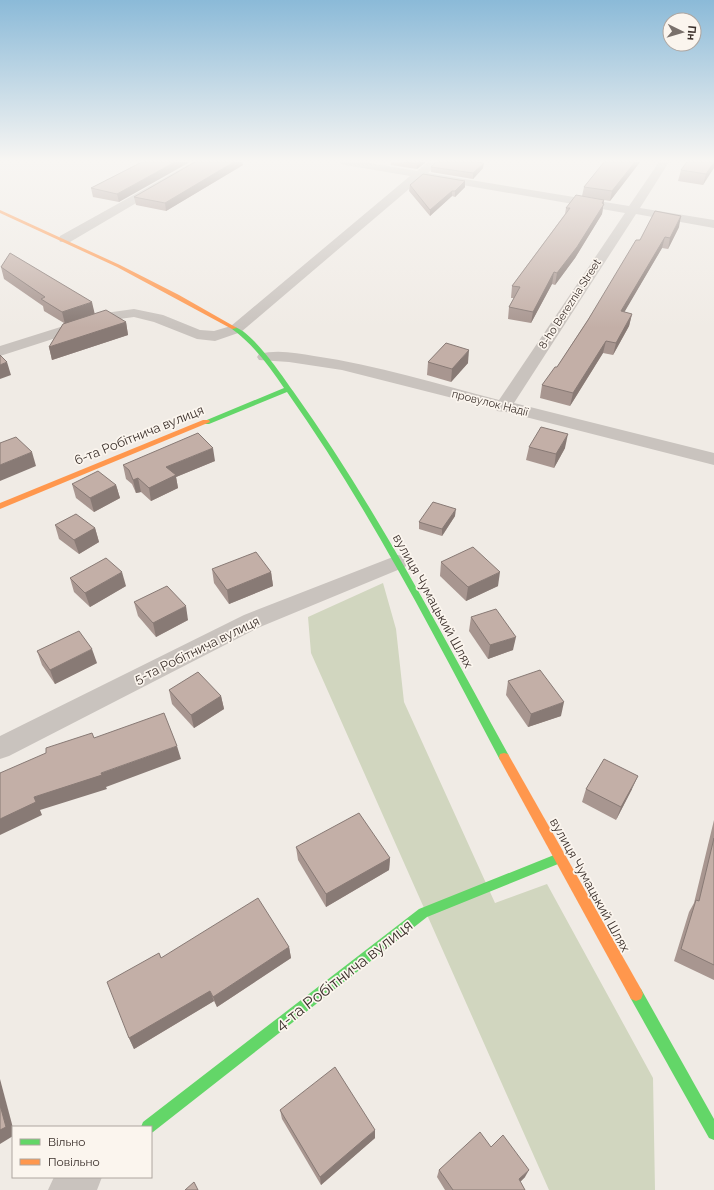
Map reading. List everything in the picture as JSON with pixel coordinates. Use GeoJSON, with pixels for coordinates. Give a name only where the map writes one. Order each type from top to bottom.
{"type":"FeatureCollection","features":[{"type":"Feature","properties":{"kind":"street","name":"вулиця Чумацький Шлях"},"geometry":{"type":"LineString","coordinates":[[12,218],[65,239],[184,298],[236,329],[253,343],[265,357],[324,439],[398,562],[559,858],[714,1133]]}},
{"type":"Feature","properties":{"kind":"street"},"geometry":{"type":"LineString","coordinates":[[65,239],[103,218]]}},
{"type":"Feature","properties":{"kind":"street"},"geometry":{"type":"LineString","coordinates":[[0,351],[110,316],[134,313],[158,318],[197,334],[215,336],[236,329],[368,218]]}},
{"type":"Feature","properties":{"kind":"street","name":"8-ho Bereznia Street"},"geometry":{"type":"LineString","coordinates":[[503,407],[627,218]]}},
{"type":"Feature","properties":{"kind":"street"},"geometry":{"type":"LineString","coordinates":[[676,218],[714,224]]}},
{"type":"Feature","properties":{"kind":"street","name":"провулок Надії"},"geometry":{"type":"LineString","coordinates":[[265,357],[289,358],[342,365],[503,407],[714,459]]}},
{"type":"Feature","properties":{"kind":"street","name":"6-та Робітнича вулиця"},"geometry":{"type":"LineString","coordinates":[[0,506],[288,389]]}},
{"type":"Feature","properties":{"kind":"street","name":"5-та Робітнича вулиця"},"geometry":{"type":"LineString","coordinates":[[0,748],[252,621],[398,562]]}},
{"type":"Feature","properties":{"kind":"street","name":"4-та Робітнича вулиця"},"geometry":{"type":"LineString","coordinates":[[149,1126],[423,913],[559,858]]}},
{"type":"Feature","properties":{"kind":"street"},"geometry":{"type":"LineString","coordinates":[[67,1190],[83,1178]]}},
{"type":"Feature","properties":{"kind":"green space"},"geometry":{"type":"Polygon","coordinates":[[[383,583],[396,629],[404,702],[495,903],[547,884],[653,1078],[655,1190],[549,1190],[311,653],[308,617],[383,583]]]}},
{"type":"Feature","properties":{"kind":"building"},"geometry":{"type":"Polygon","coordinates":[[[563,218],[596,218],[577,247],[557,273],[554,272],[533,312],[509,307],[520,287],[512,286],[563,218]]]}},
{"type":"Feature","properties":{"kind":"building"},"geometry":{"type":"Polygon","coordinates":[[[652,218],[680,218],[670,238],[665,237],[621,311],[632,314],[616,343],[606,341],[573,393],[542,385],[555,367],[557,367],[588,320],[636,240],[640,240],[652,218]]]}},
{"type":"Feature","properties":{"kind":"building"},"geometry":{"type":"Polygon","coordinates":[[[10,253],[92,302],[62,312],[41,299],[45,297],[1,267],[10,253]]]}},
{"type":"Feature","properties":{"kind":"building"},"geometry":{"type":"Polygon","coordinates":[[[106,310],[126,322],[49,347],[63,324],[106,310]]]}},
{"type":"Feature","properties":{"kind":"building"},"geometry":{"type":"Polygon","coordinates":[[[446,343],[469,350],[452,369],[428,362],[446,343]]]}},
{"type":"Feature","properties":{"kind":"building"},"geometry":{"type":"Polygon","coordinates":[[[0,355],[7,362],[0,365],[0,355]]]}},
{"type":"Feature","properties":{"kind":"building"},"geometry":{"type":"Polygon","coordinates":[[[541,427],[568,434],[556,454],[529,447],[541,427]]]}},
{"type":"Feature","properties":{"kind":"building"},"geometry":{"type":"Polygon","coordinates":[[[198,433],[213,448],[166,467],[176,475],[149,488],[138,478],[133,480],[129,470],[123,465],[198,433]]]}},
{"type":"Feature","properties":{"kind":"building"},"geometry":{"type":"Polygon","coordinates":[[[16,437],[32,452],[0,465],[0,443],[16,437]]]}},
{"type":"Feature","properties":{"kind":"building"},"geometry":{"type":"Polygon","coordinates":[[[98,471],[116,485],[90,498],[72,484],[98,471]]]}},
{"type":"Feature","properties":{"kind":"building"},"geometry":{"type":"Polygon","coordinates":[[[433,502],[456,509],[442,529],[419,522],[433,502]]]}},
{"type":"Feature","properties":{"kind":"building"},"geometry":{"type":"Polygon","coordinates":[[[76,514],[95,528],[74,540],[55,525],[76,514]]]}},
{"type":"Feature","properties":{"kind":"building"},"geometry":{"type":"Polygon","coordinates":[[[473,547],[500,572],[468,587],[441,562],[473,547]]]}},
{"type":"Feature","properties":{"kind":"building"},"geometry":{"type":"Polygon","coordinates":[[[256,552],[271,572],[227,590],[212,569],[256,552]]]}},
{"type":"Feature","properties":{"kind":"building"},"geometry":{"type":"Polygon","coordinates":[[[106,558],[122,572],[85,593],[70,578],[106,558]]]}},
{"type":"Feature","properties":{"kind":"building"},"geometry":{"type":"Polygon","coordinates":[[[167,586],[186,606],[153,623],[134,602],[167,586]]]}},
{"type":"Feature","properties":{"kind":"building"},"geometry":{"type":"Polygon","coordinates":[[[496,609],[516,637],[490,645],[471,617],[496,609]]]}},
{"type":"Feature","properties":{"kind":"building"},"geometry":{"type":"Polygon","coordinates":[[[79,631],[92,649],[50,670],[37,651],[79,631]]]}},
{"type":"Feature","properties":{"kind":"building"},"geometry":{"type":"Polygon","coordinates":[[[540,670],[564,702],[531,714],[508,681],[540,670]]]}},
{"type":"Feature","properties":{"kind":"building"},"geometry":{"type":"Polygon","coordinates":[[[198,672],[221,696],[191,715],[169,690],[198,672]]]}},
{"type":"Feature","properties":{"kind":"building"},"geometry":{"type":"Polygon","coordinates":[[[164,713],[177,746],[101,773],[102,775],[34,797],[36,802],[0,819],[0,773],[46,753],[46,748],[92,733],[94,738],[164,713]]]}},
{"type":"Feature","properties":{"kind":"building"},"geometry":{"type":"Polygon","coordinates":[[[604,759],[638,776],[621,807],[586,789],[604,759]]]}},
{"type":"Feature","properties":{"kind":"building"},"geometry":{"type":"Polygon","coordinates":[[[359,813],[390,858],[326,894],[296,847],[359,813]]]}},
{"type":"Feature","properties":{"kind":"building"},"geometry":{"type":"Polygon","coordinates":[[[714,838],[714,965],[681,949],[696,900],[699,901],[714,838]]]}},
{"type":"Feature","properties":{"kind":"building"},"geometry":{"type":"Polygon","coordinates":[[[258,898],[289,947],[213,997],[210,991],[129,1038],[107,982],[159,953],[161,958],[258,898]]]}},
{"type":"Feature","properties":{"kind":"building"},"geometry":{"type":"Polygon","coordinates":[[[335,1067],[375,1130],[320,1177],[280,1110],[335,1067]]]}},
{"type":"Feature","properties":{"kind":"building"},"geometry":{"type":"Polygon","coordinates":[[[0,1105],[6,1127],[0,1130],[0,1105]]]}},
{"type":"Feature","properties":{"kind":"building"},"geometry":{"type":"Polygon","coordinates":[[[480,1132],[491,1147],[503,1135],[529,1170],[519,1179],[525,1190],[453,1190],[439,1170],[480,1132]]]}},
{"type":"Feature","properties":{"kind":"building"},"geometry":{"type":"Polygon","coordinates":[[[194,1182],[198,1190],[185,1190],[194,1182]]]}},
{"type":"Feature","properties":{"kind":"traffic: fast"},"geometry":{"type":"LineString","coordinates":[[234,328],[253,343],[268,361],[326,443],[354,487],[381,531],[504,757]]}},
{"type":"Feature","properties":{"kind":"traffic: fast"},"geometry":{"type":"LineString","coordinates":[[206,422],[288,389]]}},
{"type":"Feature","properties":{"kind":"traffic: fast"},"geometry":{"type":"LineString","coordinates":[[149,1126],[423,913],[559,858]]}},
{"type":"Feature","properties":{"kind":"traffic: fast"},"geometry":{"type":"LineString","coordinates":[[636,994],[714,1133]]}},
{"type":"Feature","properties":{"kind":"traffic: slow"},"geometry":{"type":"LineString","coordinates":[[15,218],[118,266],[177,296],[234,328]]}},
{"type":"Feature","properties":{"kind":"traffic: slow"},"geometry":{"type":"LineString","coordinates":[[0,506],[206,422]]}},
{"type":"Feature","properties":{"kind":"traffic: slow"},"geometry":{"type":"LineString","coordinates":[[504,757],[636,994]]}}]}
